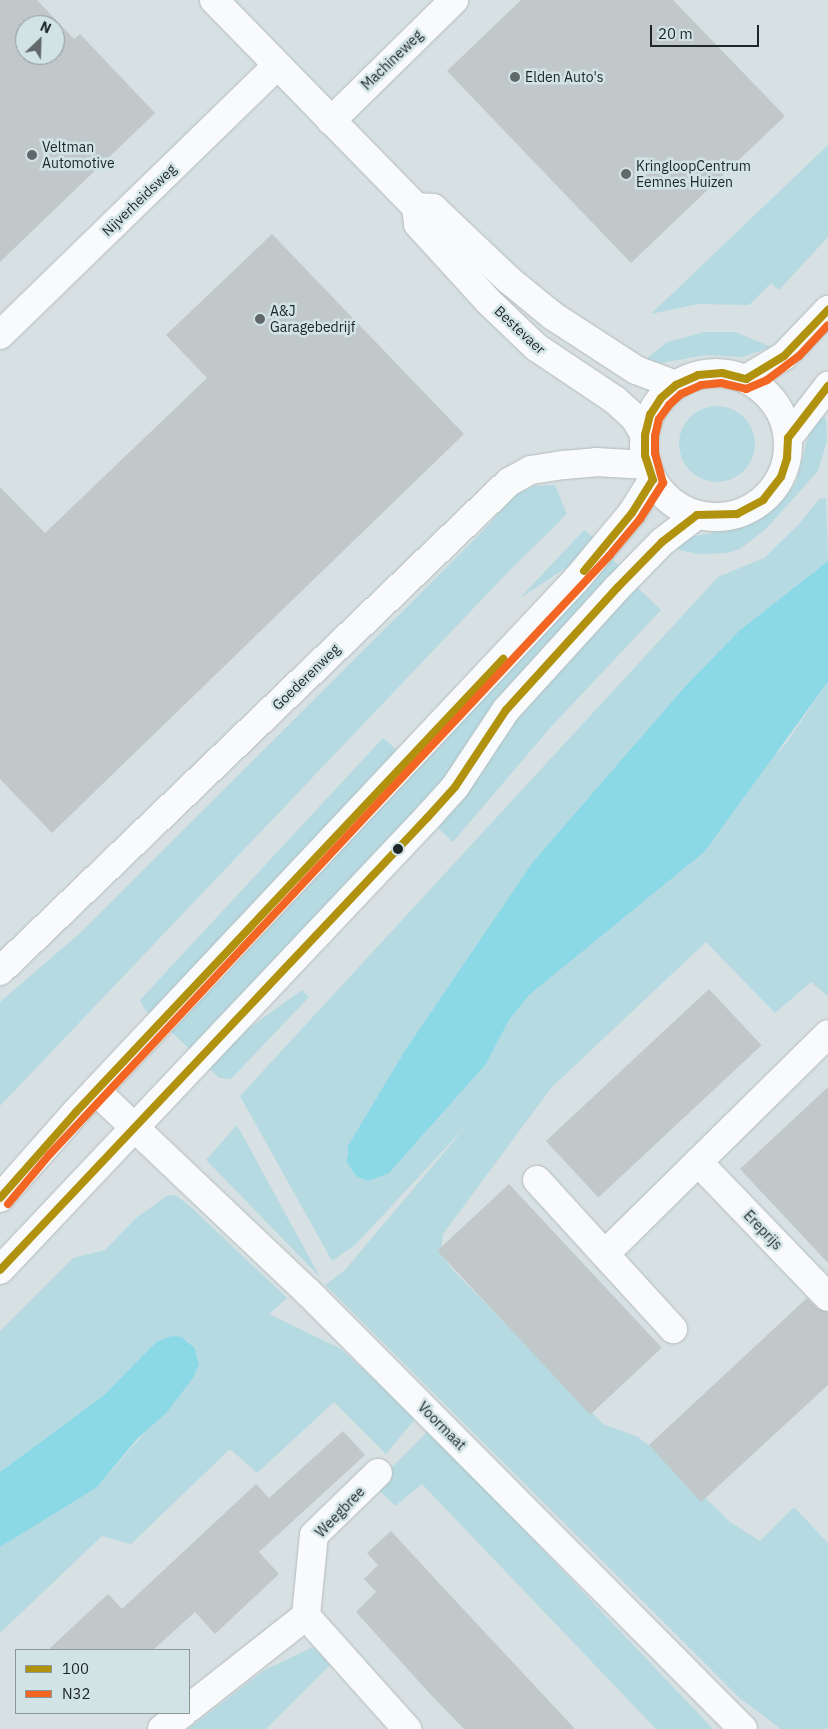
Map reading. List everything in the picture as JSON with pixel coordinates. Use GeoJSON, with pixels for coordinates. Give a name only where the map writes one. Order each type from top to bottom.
{"type":"FeatureCollection","features":[{"type":"Feature","properties":{"kind":"street","name":"Bestevaer"},"geometry":{"type":"LineString","coordinates":[[214,0],[416,207],[418,224],[489,302],[536,347],[615,400],[634,417],[645,435]]}},
{"type":"Feature","properties":{"kind":"street","name":"Machineweg"},"geometry":{"type":"LineString","coordinates":[[331,121],[454,0]]}},
{"type":"Feature","properties":{"kind":"street","name":"Nijverheidsweg"},"geometry":{"type":"LineString","coordinates":[[0,336],[278,66]]}},
{"type":"Feature","properties":{"kind":"street","name":"Bestevaer"},"geometry":{"type":"LineString","coordinates":[[416,207],[433,208],[509,280],[553,316],[631,367],[676,384]]}},
{"type":"Feature","properties":{"kind":"street"},"geometry":{"type":"LineString","coordinates":[[746,378],[784,356],[828,310]]}},
{"type":"Feature","properties":{"kind":"street"},"geometry":{"type":"LineString","coordinates":[[710,373],[746,378],[775,403],[788,438],[785,467],[776,485],[763,500],[737,514],[717,517],[697,515],[667,498],[650,472],[645,435],[655,407],[676,384],[710,373]]}},
{"type":"Feature","properties":{"kind":"street"},"geometry":{"type":"LineString","coordinates":[[788,438],[828,386]]}},
{"type":"Feature","properties":{"kind":"street","name":"Goederenweg"},"geometry":{"type":"LineString","coordinates":[[0,971],[509,482],[531,470],[596,462],[650,472]]}},
{"type":"Feature","properties":{"kind":"street"},"geometry":{"type":"LineString","coordinates":[[0,1198],[18,1174],[576,580],[632,513],[650,472]]}},
{"type":"Feature","properties":{"kind":"street"},"geometry":{"type":"LineString","coordinates":[[0,1270],[136,1129],[427,818],[461,779],[506,710],[617,588],[662,542],[697,515]]}},
{"type":"Feature","properties":{"kind":"street"},"geometry":{"type":"LineString","coordinates":[[605,1254],[828,1034]]}},
{"type":"Feature","properties":{"kind":"street","name":"Voormaat"},"geometry":{"type":"LineString","coordinates":[[96,1091],[306,1291],[743,1729]]}},
{"type":"Feature","properties":{"kind":"street","name":"Ereprijs"},"geometry":{"type":"LineString","coordinates":[[698,1162],[828,1297]]}},
{"type":"Feature","properties":{"kind":"street"},"geometry":{"type":"LineString","coordinates":[[537,1180],[673,1329]]}},
{"type":"Feature","properties":{"kind":"street","name":"Weegbree"},"geometry":{"type":"LineString","coordinates":[[306,1616],[314,1535],[378,1473]]}},
{"type":"Feature","properties":{"kind":"street"},"geometry":{"type":"LineString","coordinates":[[190,1707],[306,1616],[407,1729]]}},
{"type":"Feature","properties":{"kind":"street"},"geometry":{"type":"LineString","coordinates":[[162,1729],[182,1714]]}},
{"type":"Feature","properties":{"kind":"shaded area"},"geometry":{"type":"Polygon","coordinates":[[[828,145],[828,237],[779,290],[771,283],[749,305],[698,304],[651,314],[828,145]]]}},
{"type":"Feature","properties":{"kind":"shaded area"},"geometry":{"type":"Polygon","coordinates":[[[704,332],[735,332],[771,347],[742,357],[706,355],[662,363],[646,359],[667,342],[704,332]]]}},
{"type":"Feature","properties":{"kind":"shaded area"},"geometry":{"type":"Polygon","coordinates":[[[717,406],[732,409],[744,417],[752,429],[755,444],[752,459],[744,471],[732,479],[717,482],[702,479],[690,471],[682,459],[679,444],[682,429],[690,417],[702,409],[717,406]]]}},
{"type":"Feature","properties":{"kind":"shaded area"},"geometry":{"type":"Polygon","coordinates":[[[819,417],[826,418],[827,441],[818,471],[766,529],[740,549],[728,553],[697,554],[677,549],[690,537],[744,527],[777,507],[796,483],[808,437],[819,417]]]}},
{"type":"Feature","properties":{"kind":"shaded area"},"geometry":{"type":"Polygon","coordinates":[[[555,485],[567,514],[507,573],[0,1106],[0,1002],[79,934],[479,535],[515,495],[534,486],[555,485]]]}},
{"type":"Feature","properties":{"kind":"shaded area"},"geometry":{"type":"Polygon","coordinates":[[[826,498],[828,561],[740,630],[404,1052],[346,1154],[389,1173],[486,1064],[509,1020],[529,995],[784,746],[828,682],[828,996],[811,982],[775,1013],[706,942],[551,1088],[443,1234],[441,1252],[451,1268],[603,1424],[638,1437],[666,1459],[730,1522],[760,1541],[794,1507],[828,1543],[828,1729],[781,1729],[741,1699],[325,1285],[344,1271],[469,1123],[355,1245],[332,1261],[240,1096],[718,577],[764,558],[799,524],[819,499],[826,498]]]}},
{"type":"Feature","properties":{"kind":"shaded area"},"geometry":{"type":"Polygon","coordinates":[[[584,530],[593,537],[572,564],[520,598],[584,530]]]}},
{"type":"Feature","properties":{"kind":"shaded area"},"geometry":{"type":"Polygon","coordinates":[[[608,556],[623,569],[461,765],[194,1053],[167,1028],[608,556]]]}},
{"type":"Feature","properties":{"kind":"shaded area"},"geometry":{"type":"Polygon","coordinates":[[[636,586],[661,610],[549,729],[453,842],[435,825],[510,722],[636,586]]]}},
{"type":"Feature","properties":{"kind":"shaded area"},"geometry":{"type":"Polygon","coordinates":[[[383,738],[399,752],[151,1015],[145,1010],[140,1000],[383,738]]]}},
{"type":"Feature","properties":{"kind":"shaded area"},"geometry":{"type":"Polygon","coordinates":[[[302,990],[309,997],[231,1079],[219,1078],[209,1068],[242,1033],[302,990]]]}},
{"type":"Feature","properties":{"kind":"shaded area"},"geometry":{"type":"Polygon","coordinates":[[[237,1125],[320,1277],[206,1160],[237,1125]]]}},
{"type":"Feature","properties":{"kind":"shaded area"},"geometry":{"type":"Polygon","coordinates":[[[168,1195],[177,1196],[194,1210],[287,1298],[269,1314],[341,1349],[416,1418],[386,1454],[334,1402],[257,1473],[230,1449],[131,1544],[102,1536],[0,1633],[0,1547],[96,1488],[193,1378],[194,1347],[188,1341],[156,1342],[103,1396],[0,1472],[0,1331],[73,1258],[105,1250],[136,1218],[168,1195]]]}},
{"type":"Feature","properties":{"kind":"shaded area"},"geometry":{"type":"Polygon","coordinates":[[[429,1430],[713,1729],[656,1729],[422,1484],[395,1506],[374,1485],[429,1430]]]}},
{"type":"Feature","properties":{"kind":"shaded area"},"geometry":{"type":"Polygon","coordinates":[[[313,1647],[330,1665],[266,1729],[188,1729],[263,1671],[313,1647]]]}},
{"type":"Feature","properties":{"kind":"water"},"geometry":{"type":"Polygon","coordinates":[[[828,561],[828,682],[704,852],[529,995],[509,1020],[486,1064],[389,1173],[368,1181],[356,1176],[347,1162],[348,1146],[404,1052],[533,862],[683,689],[740,630],[828,561]]]}},
{"type":"Feature","properties":{"kind":"water"},"geometry":{"type":"Polygon","coordinates":[[[172,1336],[181,1337],[194,1347],[199,1364],[193,1378],[166,1413],[138,1438],[96,1488],[0,1547],[0,1472],[103,1396],[156,1342],[172,1336]]]}},
{"type":"Feature","properties":{"kind":"building"},"geometry":{"type":"Polygon","coordinates":[[[0,0],[37,0],[51,15],[15,15],[15,65],[65,65],[65,30],[74,39],[80,34],[155,113],[0,262],[0,0]]]}},
{"type":"Feature","properties":{"kind":"building"},"geometry":{"type":"Polygon","coordinates":[[[521,0],[673,0],[785,116],[631,263],[447,71],[521,0]]]}},
{"type":"Feature","properties":{"kind":"building"},"geometry":{"type":"Polygon","coordinates":[[[272,234],[464,434],[52,833],[0,779],[0,487],[45,533],[207,378],[166,335],[272,234]]]}},
{"type":"Feature","properties":{"kind":"building"},"geometry":{"type":"Polygon","coordinates":[[[709,989],[762,1045],[598,1197],[546,1141],[709,989]]]}},
{"type":"Feature","properties":{"kind":"building"},"geometry":{"type":"Polygon","coordinates":[[[828,1087],[828,1263],[740,1169],[828,1087]]]}},
{"type":"Feature","properties":{"kind":"building"},"geometry":{"type":"Polygon","coordinates":[[[509,1184],[662,1348],[590,1415],[437,1251],[509,1184]]]}},
{"type":"Feature","properties":{"kind":"building"},"geometry":{"type":"Polygon","coordinates":[[[807,1298],[817,1308],[828,1312],[828,1385],[701,1502],[649,1445],[807,1298]]]}},
{"type":"Feature","properties":{"kind":"building"},"geometry":{"type":"Polygon","coordinates":[[[343,1431],[365,1455],[259,1552],[279,1574],[215,1634],[195,1612],[154,1649],[49,1649],[108,1594],[122,1609],[256,1484],[269,1498],[343,1431]]]}},
{"type":"Feature","properties":{"kind":"building"},"geometry":{"type":"Polygon","coordinates":[[[391,1531],[575,1729],[464,1729],[432,1696],[356,1612],[376,1592],[364,1579],[378,1565],[367,1553],[391,1531]]]}},
{"type":"Feature","properties":{"kind":"transit line","name":"100"},"geometry":{"type":"LineString","coordinates":[[746,379],[784,356],[828,310]]}},
{"type":"Feature","properties":{"kind":"transit line","name":"N32"},"geometry":{"type":"LineString","coordinates":[[8,1204],[50,1154],[609,556],[640,519],[663,483],[655,453],[655,436],[659,419],[669,405],[681,394],[701,385],[721,383],[746,389],[767,380],[799,356],[828,325]]}},
{"type":"Feature","properties":{"kind":"transit line","name":"100"},"geometry":{"type":"LineString","coordinates":[[653,480],[645,455],[645,435],[650,415],[661,398],[676,385],[698,375],[722,373],[746,379]]}},
{"type":"Feature","properties":{"kind":"transit line","name":"100"},"geometry":{"type":"LineString","coordinates":[[788,438],[828,386]]}},
{"type":"Feature","properties":{"kind":"transit line","name":"100"},"geometry":{"type":"LineString","coordinates":[[697,515],[737,514],[763,500],[781,477],[787,458],[788,438]]}},
{"type":"Feature","properties":{"kind":"transit line","name":"100"},"geometry":{"type":"LineString","coordinates":[[584,571],[632,513],[653,480]]}},
{"type":"Feature","properties":{"kind":"transit line","name":"100"},"geometry":{"type":"LineString","coordinates":[[0,1270],[427,818],[455,787],[506,710],[617,588],[662,542],[697,515]]}},
{"type":"Feature","properties":{"kind":"transit line","name":"100"},"geometry":{"type":"LineString","coordinates":[[0,1198],[76,1112],[503,659]]}},
{"type":"Feature","properties":{"kind":"place","name":"Elden Auto's"},"geometry":{"type":"Point","coordinates":[515,77]}},
{"type":"Feature","properties":{"kind":"place","name":"Veltman Automotive"},"geometry":{"type":"Point","coordinates":[32,155]}},
{"type":"Feature","properties":{"kind":"place","name":"KringloopCentrum Eemnes Huizen"},"geometry":{"type":"Point","coordinates":[626,174]}},
{"type":"Feature","properties":{"kind":"place","name":"A&J Garagebedrijf"},"geometry":{"type":"Point","coordinates":[260,319]}}]}
